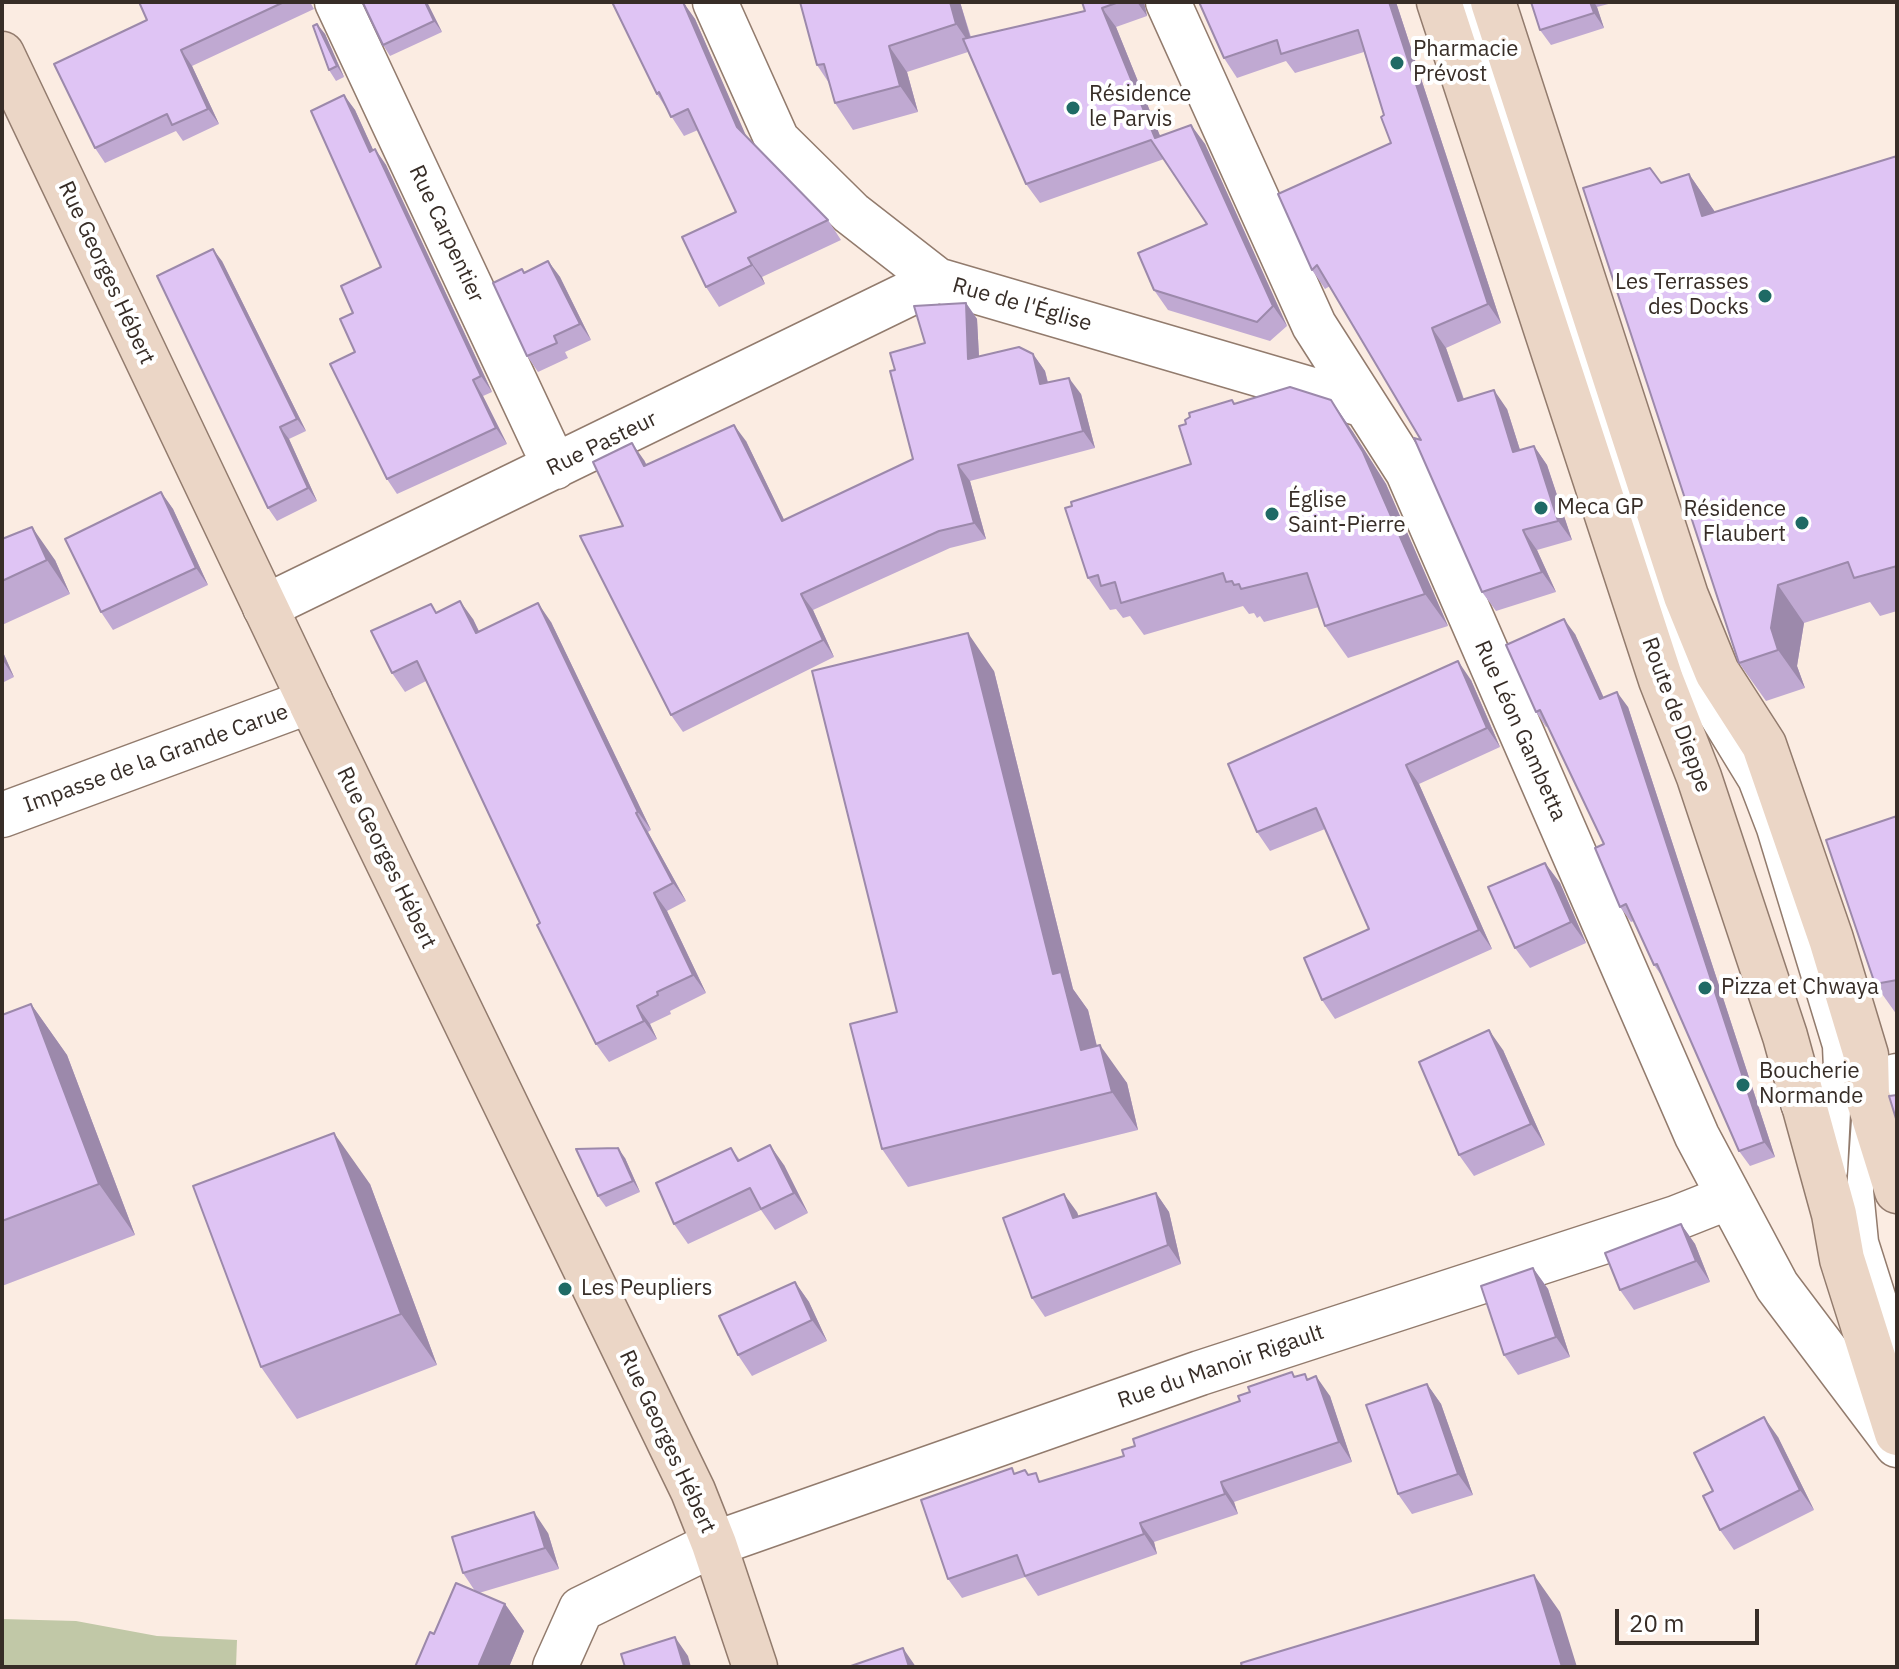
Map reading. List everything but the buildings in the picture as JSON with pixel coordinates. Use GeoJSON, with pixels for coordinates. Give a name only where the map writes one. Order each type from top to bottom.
{"type":"FeatureCollection","features":[{"type":"Feature","properties":{"kind":"main road","name":"Route de Dieppe"},"geometry":{"type":"LineString","coordinates":[[1439,2],[1661,680],[1699,777],[1785,1036],[1854,1090],[1897,1191]]}},
{"type":"Feature","properties":{"kind":"main road","name":"Route de Dieppe"},"geometry":{"type":"LineString","coordinates":[[1493,2],[1686,596],[1717,672],[1764,745],[1831,939],[1866,1055],[1854,1090],[1834,1214],[1842,1259],[1897,1433]]}},
{"type":"Feature","properties":{"kind":"main road","name":"Rue Georges Hébert"},"geometry":{"type":"LineString","coordinates":[[2,54],[310,701],[687,1479],[714,1544],[755,1667]]}},
{"type":"Feature","properties":{"kind":"street","name":"Rue Carpentier"},"geometry":{"type":"LineString","coordinates":[[337,2],[555,467]]}},
{"type":"Feature","properties":{"kind":"street","name":"Rue de l'Église"},"geometry":{"type":"LineString","coordinates":[[715,2],[777,140],[851,213],[937,280],[1364,405]]}},
{"type":"Feature","properties":{"kind":"street","name":"Rue Léon Gambetta"},"geometry":{"type":"LineString","coordinates":[[1168,2],[1314,325],[1408,472],[1697,1136],[1777,1286],[1897,1445]]}},
{"type":"Feature","properties":{"kind":"street","name":"Rue Pasteur"},"geometry":{"type":"LineString","coordinates":[[265,607],[937,280]]}},
{"type":"Feature","properties":{"kind":"street","name":"Impasse de la Grande Carue"},"geometry":{"type":"LineString","coordinates":[[2,815],[310,701]]}},
{"type":"Feature","properties":{"kind":"street","name":"Rue du Manoir Rigault"},"geometry":{"type":"LineString","coordinates":[[555,1667],[581,1609],[714,1544],[1200,1373],[1661,1223],[1729,1197]]}},
{"type":"Feature","properties":{"kind":"lane"},"geometry":{"type":"LineString","coordinates":[[1466,2],[1678,652],[1697,692],[1752,782],[1770,829],[1836,1046],[1854,1090],[1865,1242],[1897,1343]]}},
{"type":"Feature","properties":{"kind":"green space"},"geometry":{"type":"Polygon","coordinates":[[[2,1619],[76,1621],[157,1636],[237,1640],[236,1667],[2,1667],[2,1619]]]}},
{"type":"Feature","properties":{"kind":"place","name":"Pharmacie Prévost"},"geometry":{"type":"Point","coordinates":[1397,63]}},
{"type":"Feature","properties":{"kind":"place","name":"Résidence le Parvis"},"geometry":{"type":"Point","coordinates":[1073,108]}},
{"type":"Feature","properties":{"kind":"place","name":"Les Terrasses des Docks"},"geometry":{"type":"Point","coordinates":[1765,296]}},
{"type":"Feature","properties":{"kind":"place","name":"Meca GP"},"geometry":{"type":"Point","coordinates":[1541,508]}},
{"type":"Feature","properties":{"kind":"place","name":"Église Saint-Pierre"},"geometry":{"type":"Point","coordinates":[1272,514]}},
{"type":"Feature","properties":{"kind":"place","name":"Résidence Flaubert"},"geometry":{"type":"Point","coordinates":[1802,523]}},
{"type":"Feature","properties":{"kind":"place","name":"Pizza et Chwaya"},"geometry":{"type":"Point","coordinates":[1705,988]}},
{"type":"Feature","properties":{"kind":"place","name":"Boucherie Normande"},"geometry":{"type":"Point","coordinates":[1743,1085]}},
{"type":"Feature","properties":{"kind":"place","name":"Les Peupliers"},"geometry":{"type":"Point","coordinates":[565,1289]}}]}
